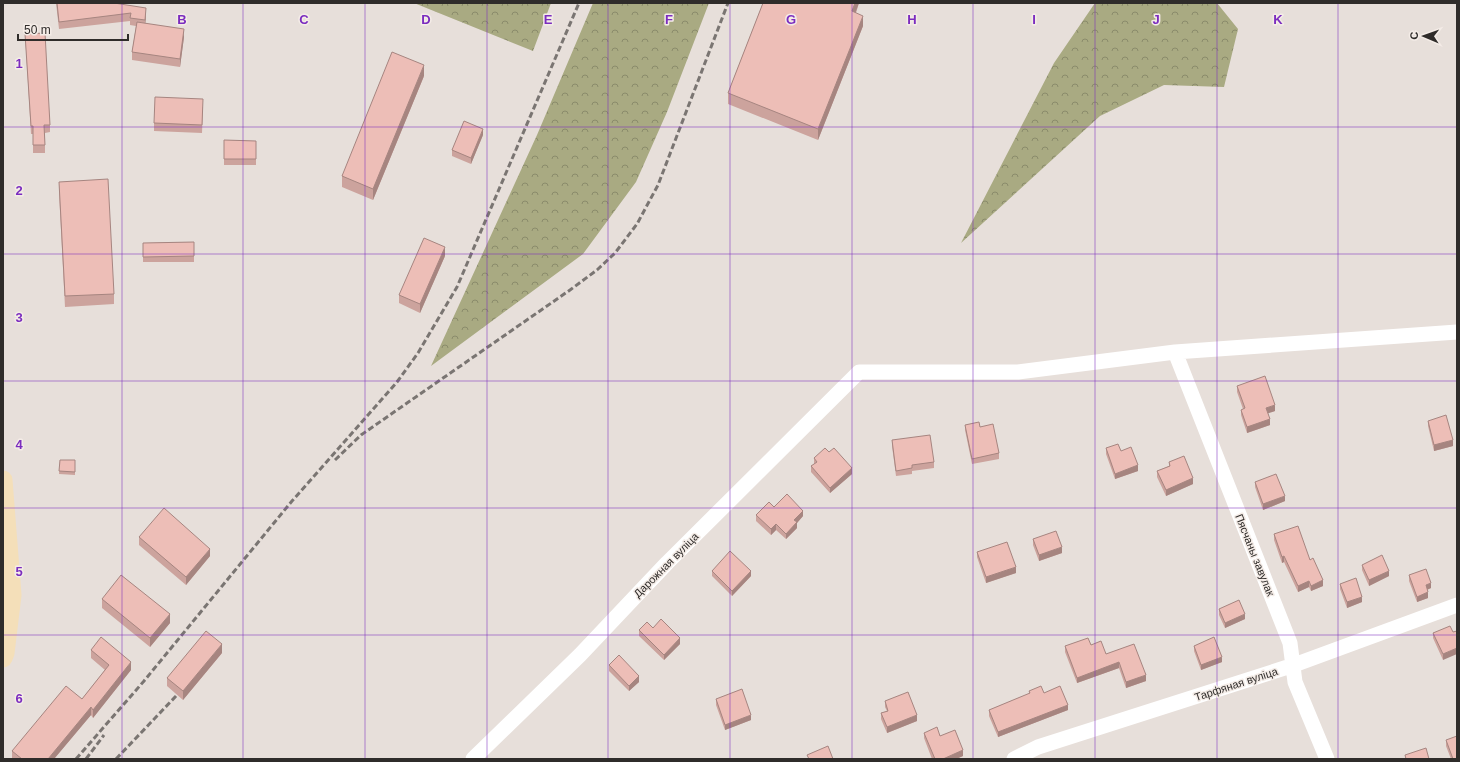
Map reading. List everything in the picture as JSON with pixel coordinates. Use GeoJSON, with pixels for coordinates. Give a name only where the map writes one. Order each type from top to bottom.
{"type":"FeatureCollection","features":[{"type":"Feature","properties":{"kind":"main road"},"geometry":{"type":"LineString","coordinates":[[3,480],[12,595],[5,653],[3,658]]}},
{"type":"Feature","properties":{"kind":"street"},"geometry":{"type":"LineString","coordinates":[[1175,352],[1457,332]]}},
{"type":"Feature","properties":{"kind":"street","name":"Дарожная вуліца"},"geometry":{"type":"LineString","coordinates":[[473,759],[580,655],[667,563],[859,372],[1018,372],[1175,352]]}},
{"type":"Feature","properties":{"kind":"street","name":"Пясчаны завулак"},"geometry":{"type":"LineString","coordinates":[[1175,352],[1290,644],[1294,665],[1295,682],[1327,759]]}},
{"type":"Feature","properties":{"kind":"street","name":"Тарфяная вуліца"},"geometry":{"type":"LineString","coordinates":[[1014,759],[1038,747],[1294,665],[1457,605]]}},
{"type":"Feature","properties":{"kind":"green space"},"geometry":{"type":"Polygon","coordinates":[[[414,3],[551,3],[533,51],[414,3]]]}},
{"type":"Feature","properties":{"kind":"green space"},"geometry":{"type":"Polygon","coordinates":[[[593,3],[709,3],[667,112],[636,182],[583,254],[431,366],[537,135],[593,3]]]}},
{"type":"Feature","properties":{"kind":"green space"},"geometry":{"type":"Polygon","coordinates":[[[1095,3],[1217,3],[1238,29],[1224,87],[1164,85],[1100,116],[961,243],[1054,63],[1095,3]]]}},
{"type":"Feature","properties":{"kind":"building"},"geometry":{"type":"Polygon","coordinates":[[[57,3],[114,3],[146,8],[145,20],[130,18],[131,13],[59,22],[57,3]]]}},
{"type":"Feature","properties":{"kind":"building"},"geometry":{"type":"Polygon","coordinates":[[[763,3],[855,3],[852,11],[863,16],[818,129],[728,93],[763,3]]]}},
{"type":"Feature","properties":{"kind":"building"},"geometry":{"type":"Polygon","coordinates":[[[137,22],[184,29],[180,59],[132,52],[137,22]]]}},
{"type":"Feature","properties":{"kind":"building"},"geometry":{"type":"Polygon","coordinates":[[[45,33],[50,125],[44,125],[45,145],[33,145],[33,126],[31,126],[25,34],[45,33]]]}},
{"type":"Feature","properties":{"kind":"building"},"geometry":{"type":"Polygon","coordinates":[[[392,52],[424,65],[373,189],[342,176],[392,52]]]}},
{"type":"Feature","properties":{"kind":"building"},"geometry":{"type":"Polygon","coordinates":[[[155,97],[203,99],[202,125],[154,123],[155,97]]]}},
{"type":"Feature","properties":{"kind":"building"},"geometry":{"type":"Polygon","coordinates":[[[464,121],[483,129],[471,158],[452,150],[464,121]]]}},
{"type":"Feature","properties":{"kind":"building"},"geometry":{"type":"Polygon","coordinates":[[[224,140],[256,141],[256,159],[224,159],[224,140]]]}},
{"type":"Feature","properties":{"kind":"building"},"geometry":{"type":"Polygon","coordinates":[[[108,179],[114,294],[65,296],[59,182],[108,179]]]}},
{"type":"Feature","properties":{"kind":"building"},"geometry":{"type":"Polygon","coordinates":[[[424,238],[445,247],[420,304],[399,295],[424,238]]]}},
{"type":"Feature","properties":{"kind":"building"},"geometry":{"type":"Polygon","coordinates":[[[194,242],[194,256],[143,257],[143,243],[194,242]]]}},
{"type":"Feature","properties":{"kind":"building"},"geometry":{"type":"Polygon","coordinates":[[[1265,376],[1275,405],[1266,408],[1270,419],[1247,427],[1241,410],[1245,408],[1237,386],[1265,376]]]}},
{"type":"Feature","properties":{"kind":"building"},"geometry":{"type":"Polygon","coordinates":[[[1446,415],[1453,440],[1434,445],[1428,421],[1446,415]]]}},
{"type":"Feature","properties":{"kind":"building"},"geometry":{"type":"Polygon","coordinates":[[[979,422],[980,427],[993,424],[999,453],[972,459],[965,425],[979,422]]]}},
{"type":"Feature","properties":{"kind":"building"},"geometry":{"type":"Polygon","coordinates":[[[930,435],[934,462],[912,465],[912,468],[896,471],[892,440],[930,435]]]}},
{"type":"Feature","properties":{"kind":"building"},"geometry":{"type":"Polygon","coordinates":[[[1118,444],[1121,451],[1131,447],[1138,465],[1115,474],[1106,448],[1118,444]]]}},
{"type":"Feature","properties":{"kind":"building"},"geometry":{"type":"Polygon","coordinates":[[[825,448],[829,452],[834,448],[852,468],[830,488],[811,466],[817,462],[814,458],[825,448]]]}},
{"type":"Feature","properties":{"kind":"building"},"geometry":{"type":"Polygon","coordinates":[[[1184,456],[1193,478],[1166,490],[1157,471],[1170,466],[1169,462],[1184,456]]]}},
{"type":"Feature","properties":{"kind":"building"},"geometry":{"type":"Polygon","coordinates":[[[60,460],[75,460],[75,472],[59,471],[60,460]]]}},
{"type":"Feature","properties":{"kind":"building"},"geometry":{"type":"Polygon","coordinates":[[[1276,474],[1285,496],[1263,504],[1255,482],[1276,474]]]}},
{"type":"Feature","properties":{"kind":"building"},"geometry":{"type":"Polygon","coordinates":[[[787,494],[803,511],[794,520],[797,522],[786,534],[776,524],[771,529],[756,515],[769,502],[774,507],[787,494]]]}},
{"type":"Feature","properties":{"kind":"building"},"geometry":{"type":"Polygon","coordinates":[[[164,508],[210,549],[186,577],[139,537],[164,508]]]}},
{"type":"Feature","properties":{"kind":"building"},"geometry":{"type":"Polygon","coordinates":[[[1298,526],[1310,560],[1313,558],[1323,580],[1311,586],[1309,581],[1298,586],[1284,556],[1282,557],[1274,534],[1298,526]]]}},
{"type":"Feature","properties":{"kind":"building"},"geometry":{"type":"Polygon","coordinates":[[[1056,531],[1062,547],[1039,555],[1033,539],[1056,531]]]}},
{"type":"Feature","properties":{"kind":"building"},"geometry":{"type":"Polygon","coordinates":[[[1007,542],[1016,567],[986,577],[977,552],[1007,542]]]}},
{"type":"Feature","properties":{"kind":"building"},"geometry":{"type":"Polygon","coordinates":[[[730,551],[751,571],[732,591],[712,571],[730,551]]]}},
{"type":"Feature","properties":{"kind":"building"},"geometry":{"type":"Polygon","coordinates":[[[1382,555],[1389,571],[1369,580],[1362,565],[1382,555]]]}},
{"type":"Feature","properties":{"kind":"building"},"geometry":{"type":"Polygon","coordinates":[[[1426,569],[1431,583],[1426,585],[1428,592],[1417,597],[1409,575],[1426,569]]]}},
{"type":"Feature","properties":{"kind":"building"},"geometry":{"type":"Polygon","coordinates":[[[121,575],[170,614],[150,638],[102,599],[121,575]]]}},
{"type":"Feature","properties":{"kind":"building"},"geometry":{"type":"Polygon","coordinates":[[[1356,578],[1362,597],[1347,602],[1340,584],[1356,578]]]}},
{"type":"Feature","properties":{"kind":"building"},"geometry":{"type":"Polygon","coordinates":[[[1239,600],[1245,614],[1225,623],[1219,609],[1239,600]]]}},
{"type":"Feature","properties":{"kind":"building"},"geometry":{"type":"Polygon","coordinates":[[[661,619],[680,638],[664,655],[639,630],[647,622],[653,628],[661,619]]]}},
{"type":"Feature","properties":{"kind":"building"},"geometry":{"type":"Polygon","coordinates":[[[1450,626],[1453,632],[1457,631],[1457,648],[1443,654],[1433,633],[1450,626]]]}},
{"type":"Feature","properties":{"kind":"building"},"geometry":{"type":"Polygon","coordinates":[[[206,631],[222,644],[183,691],[167,678],[206,631]]]}},
{"type":"Feature","properties":{"kind":"building"},"geometry":{"type":"Polygon","coordinates":[[[101,637],[131,662],[93,710],[91,707],[48,759],[22,759],[12,751],[66,686],[82,699],[109,665],[91,650],[101,637]]]}},
{"type":"Feature","properties":{"kind":"building"},"geometry":{"type":"Polygon","coordinates":[[[1214,637],[1222,657],[1201,665],[1194,646],[1214,637]]]}},
{"type":"Feature","properties":{"kind":"building"},"geometry":{"type":"Polygon","coordinates":[[[1088,638],[1091,645],[1101,641],[1106,654],[1134,644],[1146,675],[1126,682],[1119,662],[1077,678],[1065,646],[1088,638]]]}},
{"type":"Feature","properties":{"kind":"building"},"geometry":{"type":"Polygon","coordinates":[[[619,655],[639,676],[629,686],[609,665],[619,655]]]}},
{"type":"Feature","properties":{"kind":"building"},"geometry":{"type":"Polygon","coordinates":[[[1041,686],[1044,693],[1060,686],[1068,705],[998,732],[989,710],[1030,693],[1029,691],[1041,686]]]}},
{"type":"Feature","properties":{"kind":"building"},"geometry":{"type":"Polygon","coordinates":[[[742,689],[751,715],[725,725],[716,699],[742,689]]]}},
{"type":"Feature","properties":{"kind":"building"},"geometry":{"type":"Polygon","coordinates":[[[908,692],[917,715],[887,727],[881,713],[888,711],[885,701],[908,692]]]}},
{"type":"Feature","properties":{"kind":"building"},"geometry":{"type":"Polygon","coordinates":[[[937,727],[940,736],[955,730],[963,750],[943,759],[935,759],[924,733],[937,727]]]}},
{"type":"Feature","properties":{"kind":"building"},"geometry":{"type":"Polygon","coordinates":[[[1457,736],[1457,759],[1453,759],[1446,740],[1457,736]]]}},
{"type":"Feature","properties":{"kind":"building"},"geometry":{"type":"Polygon","coordinates":[[[828,746],[833,759],[809,759],[807,755],[828,746]]]}},
{"type":"Feature","properties":{"kind":"building"},"geometry":{"type":"Polygon","coordinates":[[[1426,748],[1429,759],[1406,759],[1405,755],[1426,748]]]}},
{"type":"Feature","properties":{"kind":"railway"},"geometry":{"type":"LineString","coordinates":[[76,759],[144,681],[292,501],[397,382],[418,353],[457,287],[579,3]]}},
{"type":"Feature","properties":{"kind":"railway"},"geometry":{"type":"LineString","coordinates":[[335,460],[361,435],[570,290],[597,270],[615,253],[637,224],[658,185],[728,3]]}},
{"type":"Feature","properties":{"kind":"railway"},"geometry":{"type":"LineString","coordinates":[[116,759],[177,695]]}},
{"type":"Feature","properties":{"kind":"railway"},"geometry":{"type":"LineString","coordinates":[[86,759],[104,735]]}}]}
